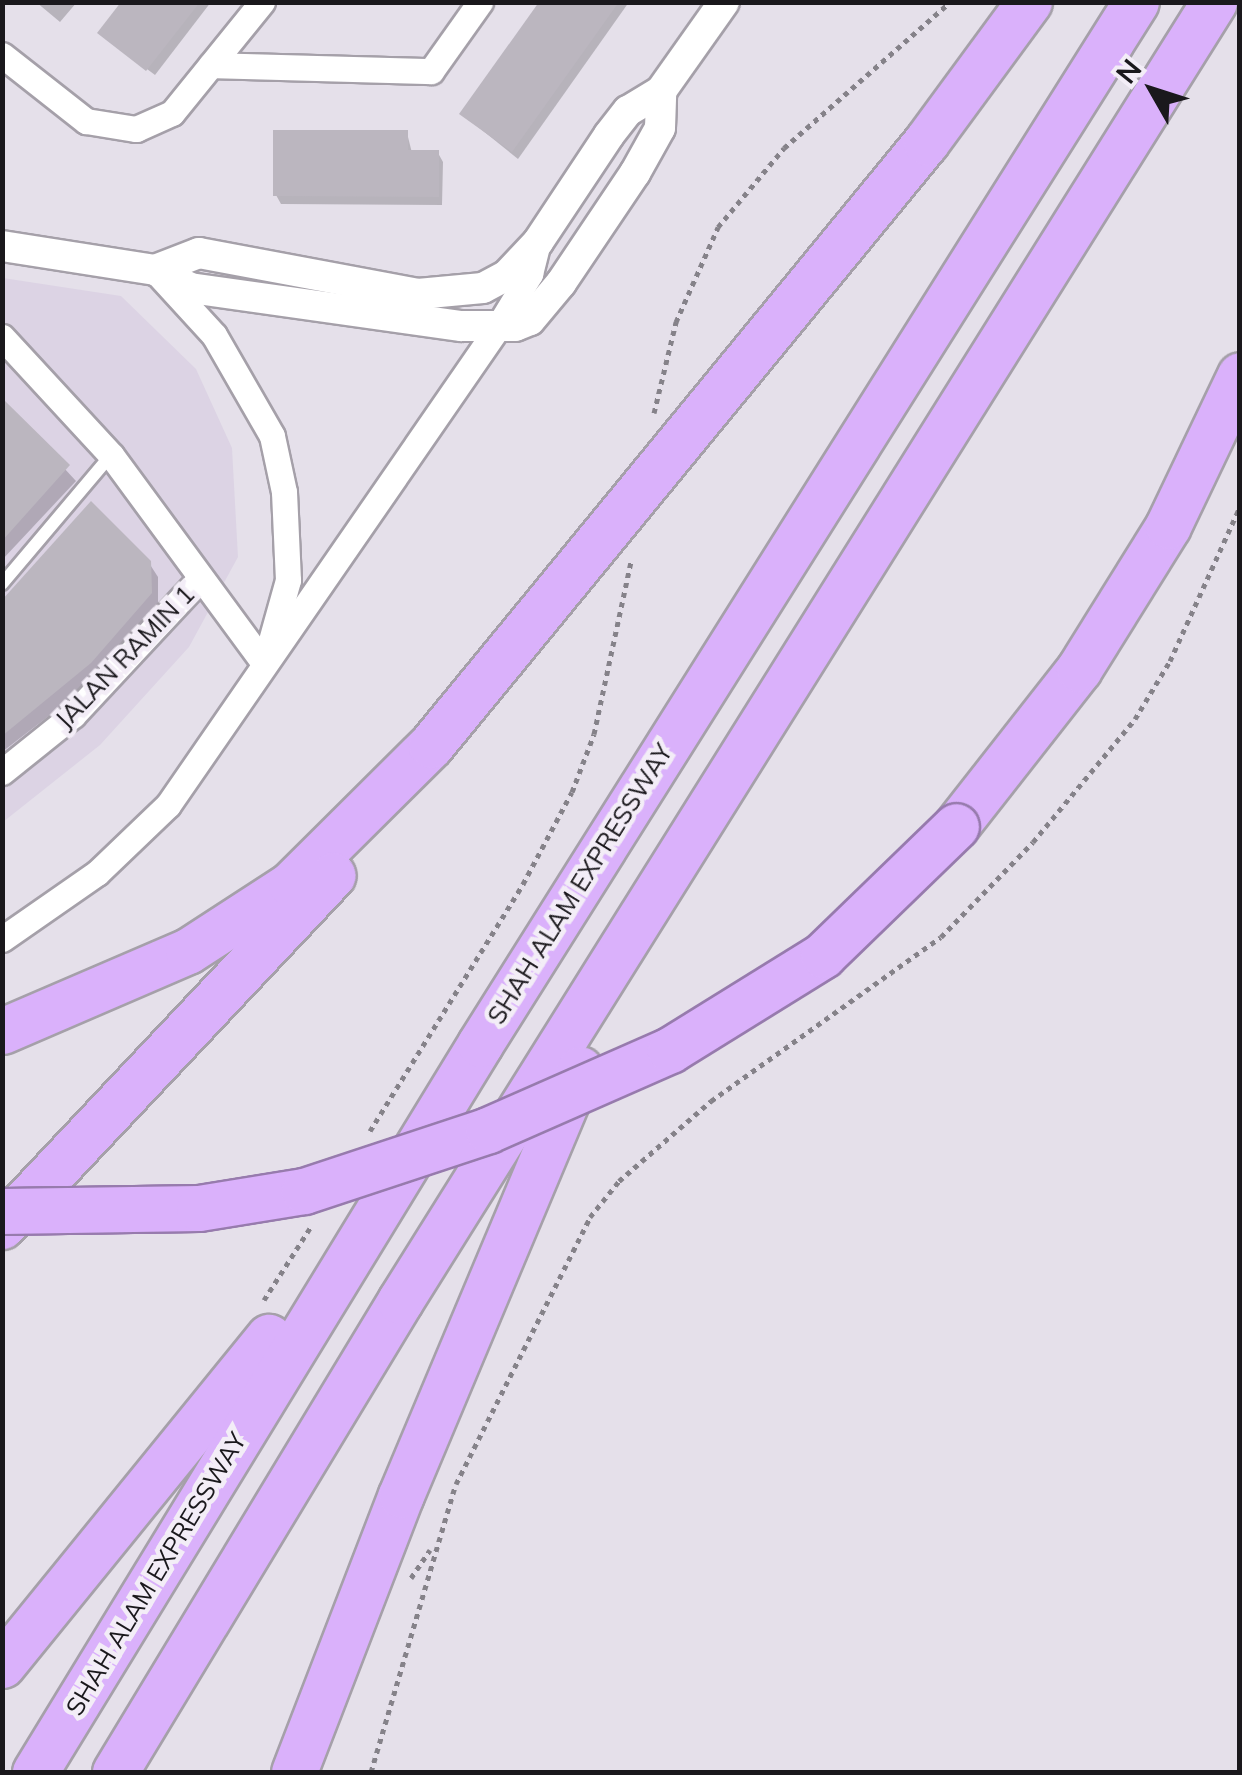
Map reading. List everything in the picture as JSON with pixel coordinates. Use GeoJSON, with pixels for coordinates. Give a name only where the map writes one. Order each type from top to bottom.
{"type":"FeatureCollection","features":[{"type":"Feature","properties":{"kind":"highway"},"geometry":{"type":"LineString","coordinates":[[2,1226],[323,889],[431,745],[926,142],[1029,2]]}},
{"type":"Feature","properties":{"kind":"highway","name":"SHAH ALAM EXPRESSWAY"},"geometry":{"type":"LineString","coordinates":[[35,1772],[480,1044],[1136,2]]}},
{"type":"Feature","properties":{"kind":"highway"},"geometry":{"type":"LineString","coordinates":[[116,1772],[670,872],[1214,2]]}},
{"type":"Feature","properties":{"kind":"highway"},"geometry":{"type":"LineString","coordinates":[[2,1211],[200,1208],[368,1174],[488,1130],[670,1050],[823,955],[956,826],[1089,653],[1168,526],[1240,375]]}},
{"type":"Feature","properties":{"kind":"highway"},"geometry":{"type":"LineString","coordinates":[[2,1032],[188,951],[291,884],[431,745]]}},
{"type":"Feature","properties":{"kind":"highway"},"geometry":{"type":"LineString","coordinates":[[294,1772],[549,1136],[670,872]]}},
{"type":"Feature","properties":{"kind":"highway"},"geometry":{"type":"LineString","coordinates":[[2,1665],[227,1396],[480,1044]]}},
{"type":"Feature","properties":{"kind":"street"},"geometry":{"type":"LineString","coordinates":[[2,55],[86,121],[136,129],[172,113],[262,2]]}},
{"type":"Feature","properties":{"kind":"street"},"geometry":{"type":"LineString","coordinates":[[211,65],[431,70],[480,2]]}},
{"type":"Feature","properties":{"kind":"street"},"geometry":{"type":"LineString","coordinates":[[155,270],[200,253],[390,290],[451,293],[507,275],[538,242],[628,111],[660,90],[724,2]]}},
{"type":"Feature","properties":{"kind":"street"},"geometry":{"type":"LineString","coordinates":[[2,246],[155,270],[190,288],[496,330],[530,320],[561,283],[660,128],[660,90]]}},
{"type":"Feature","properties":{"kind":"street"},"geometry":{"type":"LineString","coordinates":[[2,939],[46,915],[168,804],[496,330],[530,274],[538,242]]}},
{"type":"Feature","properties":{"kind":"street"},"geometry":{"type":"LineString","coordinates":[[155,270],[214,334],[272,436],[284,492],[288,580],[264,663]]}},
{"type":"Feature","properties":{"kind":"street"},"geometry":{"type":"LineString","coordinates":[[2,337],[112,455],[264,663]]}},
{"type":"Feature","properties":{"kind":"street","name":"JALAN RAMIN 1"},"geometry":{"type":"LineString","coordinates":[[2,772],[73,716],[200,579]]}},
{"type":"Feature","properties":{"kind":"lane"},"geometry":{"type":"LineString","coordinates":[[2,584],[112,455]]}},
{"type":"Feature","properties":{"kind":"path"},"geometry":{"type":"LineString","coordinates":[[650,431],[676,322],[718,226],[784,148],[950,2]]}},
{"type":"Feature","properties":{"kind":"path"},"geometry":{"type":"LineString","coordinates":[[371,1772],[456,1484],[590,1216],[619,1181],[711,1100],[941,938],[1033,842],[1115,744],[1170,661],[1240,508]]}},
{"type":"Feature","properties":{"kind":"path"},"geometry":{"type":"LineString","coordinates":[[368,1134],[523,884],[572,792],[603,699],[631,562]]}},
{"type":"Feature","properties":{"kind":"path"},"geometry":{"type":"LineString","coordinates":[[261,1305],[321,1211]]}},
{"type":"Feature","properties":{"kind":"shaded area"},"geometry":{"type":"Polygon","coordinates":[[[3,278],[121,296],[196,369],[232,448],[238,557],[189,647],[100,745],[3,822],[3,278]]]}},
{"type":"Feature","properties":{"kind":"building"},"geometry":{"type":"Polygon","coordinates":[[[121,2],[200,2],[146,71],[97,33],[121,2]]]}},
{"type":"Feature","properties":{"kind":"building"},"geometry":{"type":"Polygon","coordinates":[[[539,2],[619,2],[512,152],[459,114],[539,2]]]}},
{"type":"Feature","properties":{"kind":"building"},"geometry":{"type":"Polygon","coordinates":[[[273,130],[408,130],[408,150],[439,150],[439,197],[273,196],[273,130]]]}},
{"type":"Feature","properties":{"kind":"building"},"geometry":{"type":"Polygon","coordinates":[[[2,398],[70,465],[2,541],[2,398]]]}},
{"type":"Feature","properties":{"kind":"building"},"geometry":{"type":"Polygon","coordinates":[[[91,501],[151,561],[152,593],[91,663],[2,736],[2,600],[91,501]]]}}]}
